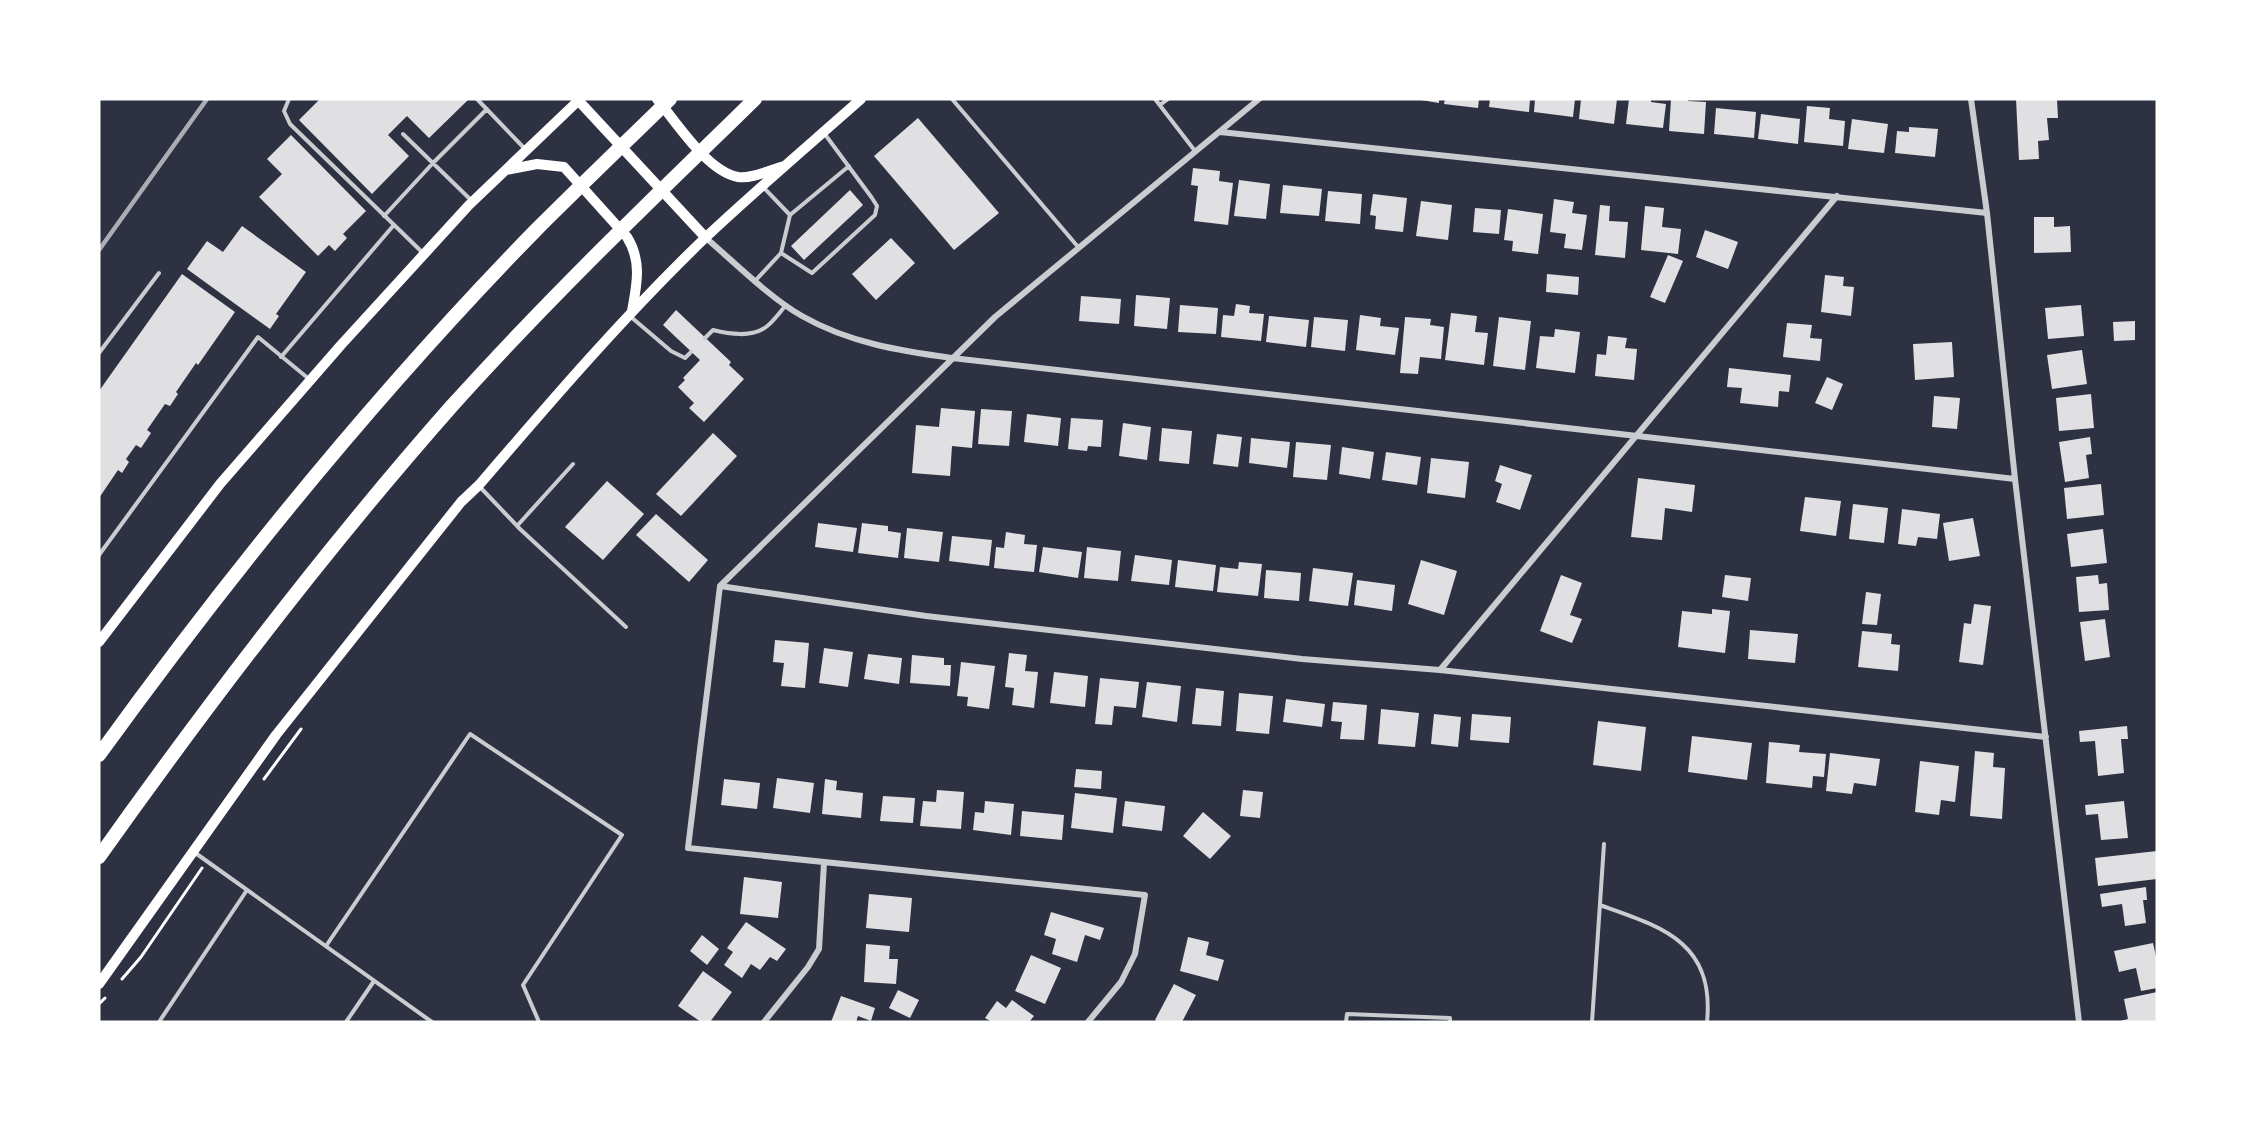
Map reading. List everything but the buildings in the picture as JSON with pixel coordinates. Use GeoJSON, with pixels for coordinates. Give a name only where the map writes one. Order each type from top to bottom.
{"type":"FeatureCollection","features":[{"type":"Feature","properties":{"kind":"highway"},"geometry":{"type":"LineString","coordinates":[[99,755],[152,681],[266,536],[375,407],[533,234],[670,99]]}},
{"type":"Feature","properties":{"kind":"highway"},"geometry":{"type":"LineString","coordinates":[[99,857],[239,664],[367,505],[451,407],[579,271],[754,99]]}},
{"type":"Feature","properties":{"kind":"main road"},"geometry":{"type":"LineString","coordinates":[[99,642],[220,484],[310,381],[473,202],[578,99],[706,237]]}},
{"type":"Feature","properties":{"kind":"main road"},"geometry":{"type":"LineString","coordinates":[[657,99],[711,164],[723,172],[740,177],[787,165]]}},
{"type":"Feature","properties":{"kind":"main road"},"geometry":{"type":"LineString","coordinates":[[99,984],[276,735],[461,502],[479,485],[581,365],[706,237],[861,99]]}},
{"type":"Feature","properties":{"kind":"main road"},"geometry":{"type":"LineString","coordinates":[[506,170],[537,164],[564,167],[627,237],[638,262],[631,313]]}},
{"type":"Feature","properties":{"kind":"street"},"geometry":{"type":"LineString","coordinates":[[1088,1022],[1121,982],[1135,954],[1145,895],[688,848],[720,586],[995,317],[1259,99]]}},
{"type":"Feature","properties":{"kind":"street"},"geometry":{"type":"LineString","coordinates":[[1971,99],[1987,213],[2015,479],[2079,1022]]}},
{"type":"Feature","properties":{"kind":"street"},"geometry":{"type":"LineString","coordinates":[[1220,132],[1987,213]]}},
{"type":"Feature","properties":{"kind":"street"},"geometry":{"type":"LineString","coordinates":[[1440,670],[1837,196]]}},
{"type":"Feature","properties":{"kind":"street"},"geometry":{"type":"LineString","coordinates":[[706,237],[801,316],[846,335],[888,349],[2015,479]]}},
{"type":"Feature","properties":{"kind":"street"},"geometry":{"type":"LineString","coordinates":[[720,586],[926,616],[1220,650],[1440,670],[2046,737]]}},
{"type":"Feature","properties":{"kind":"street"},"geometry":{"type":"LineString","coordinates":[[765,1022],[808,967],[819,949],[824,863]]}},
{"type":"Feature","properties":{"kind":"lane"},"geometry":{"type":"LineString","coordinates":[[289,99],[284,111],[290,124],[424,254]]}},
{"type":"Feature","properties":{"kind":"lane"},"geometry":{"type":"LineString","coordinates":[[477,99],[527,150]]}},
{"type":"Feature","properties":{"kind":"lane"},"geometry":{"type":"LineString","coordinates":[[952,99],[1079,248]]}},
{"type":"Feature","properties":{"kind":"lane"},"geometry":{"type":"LineString","coordinates":[[1155,99],[1195,151]]}},
{"type":"Feature","properties":{"kind":"lane"},"geometry":{"type":"LineString","coordinates":[[1160,105],[1168,99]]}},
{"type":"Feature","properties":{"kind":"lane"},"geometry":{"type":"LineString","coordinates":[[384,216],[487,109]]}},
{"type":"Feature","properties":{"kind":"lane"},"geometry":{"type":"LineString","coordinates":[[782,253],[812,273],[875,215],[877,206],[823,133]]}},
{"type":"Feature","properties":{"kind":"lane"},"geometry":{"type":"LineString","coordinates":[[403,134],[473,202]]}},
{"type":"Feature","properties":{"kind":"lane"},"geometry":{"type":"LineString","coordinates":[[755,280],[782,253],[790,215],[849,166]]}},
{"type":"Feature","properties":{"kind":"lane"},"geometry":{"type":"LineString","coordinates":[[763,187],[790,215]]}},
{"type":"Feature","properties":{"kind":"lane"},"geometry":{"type":"LineString","coordinates":[[281,357],[393,226]]}},
{"type":"Feature","properties":{"kind":"lane"},"geometry":{"type":"LineString","coordinates":[[99,353],[159,273]]}},
{"type":"Feature","properties":{"kind":"lane"},"geometry":{"type":"LineString","coordinates":[[705,338],[713,330],[731,334],[752,334],[766,327],[786,304]]}},
{"type":"Feature","properties":{"kind":"lane"},"geometry":{"type":"LineString","coordinates":[[631,313],[671,351],[685,358],[692,352]]}},
{"type":"Feature","properties":{"kind":"lane"},"geometry":{"type":"LineString","coordinates":[[99,555],[258,337],[310,381]]}},
{"type":"Feature","properties":{"kind":"lane"},"geometry":{"type":"LineString","coordinates":[[517,526],[573,464]]}},
{"type":"Feature","properties":{"kind":"lane"},"geometry":{"type":"LineString","coordinates":[[479,485],[517,526],[626,627]]}},
{"type":"Feature","properties":{"kind":"lane"},"geometry":{"type":"LineString","coordinates":[[326,946],[470,734],[622,835],[523,986],[539,1022]]}},
{"type":"Feature","properties":{"kind":"lane"},"geometry":{"type":"LineString","coordinates":[[1592,1022],[1604,844]]}},
{"type":"Feature","properties":{"kind":"lane"},"geometry":{"type":"LineString","coordinates":[[193,851],[432,1022]]}},
{"type":"Feature","properties":{"kind":"lane"},"geometry":{"type":"LineString","coordinates":[[159,1022],[247,890]]}},
{"type":"Feature","properties":{"kind":"lane"},"geometry":{"type":"LineString","coordinates":[[1600,905],[1651,923],[1677,938],[1695,957],[1704,981],[1708,1010],[1707,1022]]}},
{"type":"Feature","properties":{"kind":"lane"},"geometry":{"type":"LineString","coordinates":[[346,1022],[374,981]]}},
{"type":"Feature","properties":{"kind":"lane"},"geometry":{"type":"LineString","coordinates":[[1346,1022],[1347,1014],[1450,1018],[1450,1022]]}},
{"type":"Feature","properties":{"kind":"path"},"geometry":{"type":"LineString","coordinates":[[120,981],[141,957],[190,885]]}},
{"type":"Feature","properties":{"kind":"path"},"geometry":{"type":"LineString","coordinates":[[99,1004],[106,996]]}},
{"type":"Feature","properties":{"kind":"railway"},"geometry":{"type":"LineString","coordinates":[[99,250],[207,99]]}}]}
